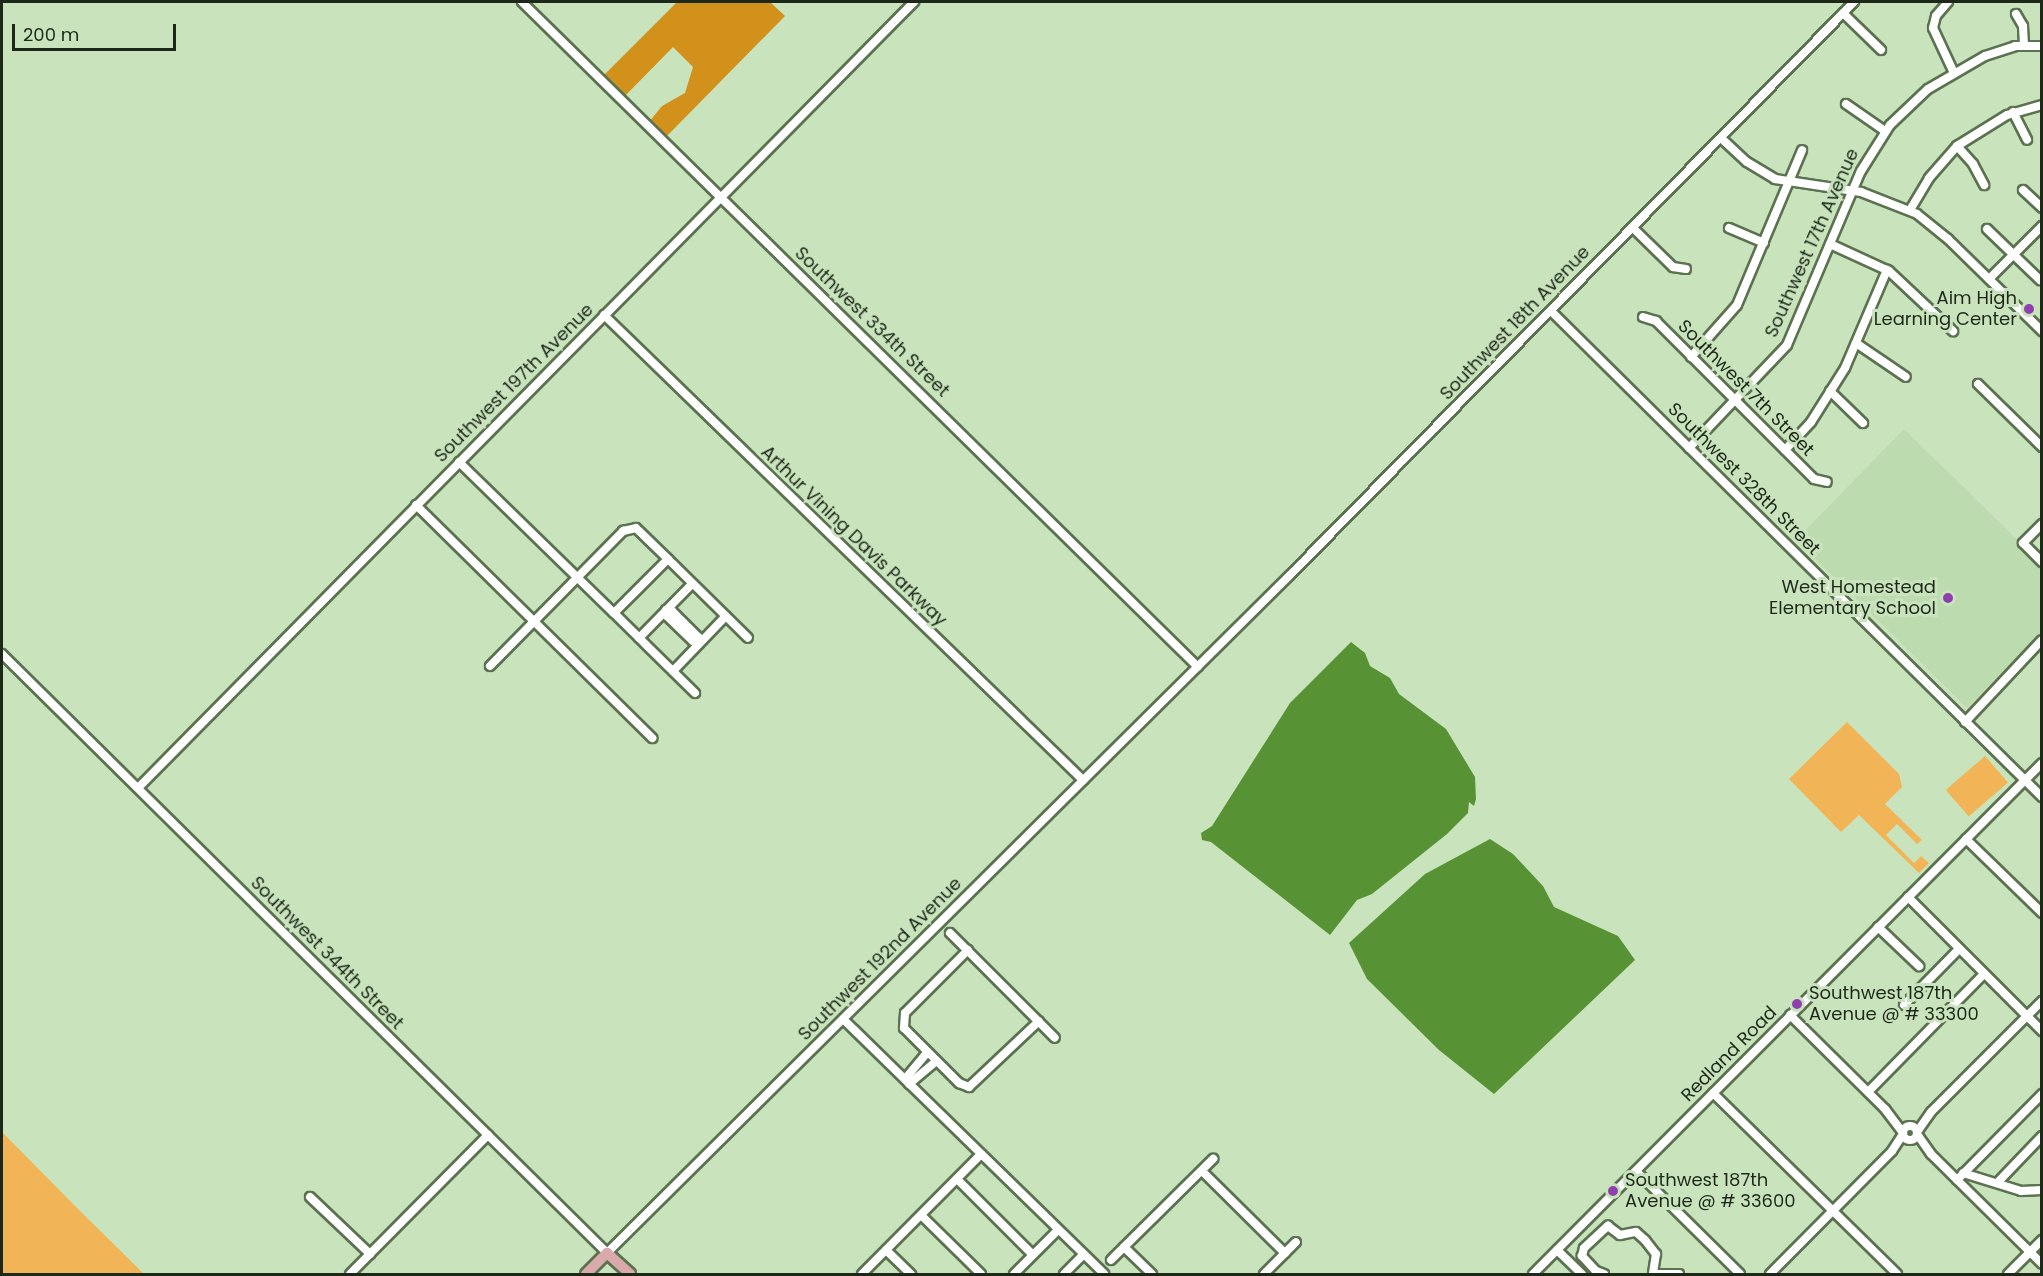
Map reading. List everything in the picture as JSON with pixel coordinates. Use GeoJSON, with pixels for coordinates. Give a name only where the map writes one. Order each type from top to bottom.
{"type":"FeatureCollection","features":[{"type":"Feature","properties":{"kind":"main road","name":"Southwest 192nd Avenue"},"geometry":{"type":"LineString","coordinates":[[586,1275],[607,1253]]}},
{"type":"Feature","properties":{"kind":"main road","name":"Southwest 344th Street"},"geometry":{"type":"LineString","coordinates":[[607,1253],[630,1275]]}},
{"type":"Feature","properties":{"kind":"street","name":"Southwest 334th Street"},"geometry":{"type":"LineString","coordinates":[[522,2],[1198,667]]}},
{"type":"Feature","properties":{"kind":"street","name":"Southwest 197th Avenue"},"geometry":{"type":"LineString","coordinates":[[138,788],[914,2]]}},
{"type":"Feature","properties":{"kind":"street","name":"Southwest 18th Avenue"},"geometry":{"type":"LineString","coordinates":[[1198,667],[1854,2]]}},
{"type":"Feature","properties":{"kind":"street"},"geometry":{"type":"LineString","coordinates":[[1948,2],[1933,23],[1934,36],[1954,73]]}},
{"type":"Feature","properties":{"kind":"street"},"geometry":{"type":"LineString","coordinates":[[1843,13],[1881,50]]}},
{"type":"Feature","properties":{"kind":"street"},"geometry":{"type":"LineString","coordinates":[[2016,14],[2023,26],[2024,45]]}},
{"type":"Feature","properties":{"kind":"street","name":"Southwest 17th Avenue"},"geometry":{"type":"LineString","coordinates":[[1689,448],[1736,401],[1790,340],[1852,191],[1885,131],[1916,98],[1954,73],[1995,51],[2024,45],[2042,46]]}},
{"type":"Feature","properties":{"kind":"street"},"geometry":{"type":"LineString","coordinates":[[1846,104],[1885,131]]}},
{"type":"Feature","properties":{"kind":"street"},"geometry":{"type":"LineString","coordinates":[[1910,210],[1929,178],[1957,146],[2013,112],[2042,105]]}},
{"type":"Feature","properties":{"kind":"street"},"geometry":{"type":"LineString","coordinates":[[2013,112],[2027,140]]}},
{"type":"Feature","properties":{"kind":"street"},"geometry":{"type":"LineString","coordinates":[[1721,138],[1756,169],[1788,183],[1852,191],[1910,210],[1941,232],[2041,328]]}},
{"type":"Feature","properties":{"kind":"street"},"geometry":{"type":"LineString","coordinates":[[1957,146],[1984,185]]}},
{"type":"Feature","properties":{"kind":"street"},"geometry":{"type":"LineString","coordinates":[[1691,357],[1734,311],[1802,150]]}},
{"type":"Feature","properties":{"kind":"street"},"geometry":{"type":"LineString","coordinates":[[2023,190],[2042,208]]}},
{"type":"Feature","properties":{"kind":"street"},"geometry":{"type":"LineString","coordinates":[[1989,279],[2042,226]]}},
{"type":"Feature","properties":{"kind":"street"},"geometry":{"type":"LineString","coordinates":[[1633,228],[1673,267],[1686,269]]}},
{"type":"Feature","properties":{"kind":"street"},"geometry":{"type":"LineString","coordinates":[[1729,228],[1764,243]]}},
{"type":"Feature","properties":{"kind":"street"},"geometry":{"type":"LineString","coordinates":[[1987,229],[2040,280]]}},
{"type":"Feature","properties":{"kind":"street"},"geometry":{"type":"LineString","coordinates":[[1830,244],[1887,270],[1953,331]]}},
{"type":"Feature","properties":{"kind":"street"},"geometry":{"type":"LineString","coordinates":[[1785,450],[1811,422],[1830,392],[1856,343],[1887,270]]}},
{"type":"Feature","properties":{"kind":"street","name":"Southwest 328th Street"},"geometry":{"type":"LineString","coordinates":[[1551,311],[2042,797]]}},
{"type":"Feature","properties":{"kind":"street","name":"Arthur Vining Davis Parkway"},"geometry":{"type":"LineString","coordinates":[[604,315],[1083,780]]}},
{"type":"Feature","properties":{"kind":"street","name":"Southwest 7th Street"},"geometry":{"type":"LineString","coordinates":[[1643,317],[1656,321],[1814,479],[1827,482]]}},
{"type":"Feature","properties":{"kind":"street"},"geometry":{"type":"LineString","coordinates":[[1856,343],[1906,377]]}},
{"type":"Feature","properties":{"kind":"street"},"geometry":{"type":"LineString","coordinates":[[1978,384],[2042,447]]}},
{"type":"Feature","properties":{"kind":"street"},"geometry":{"type":"LineString","coordinates":[[1830,392],[1863,423]]}},
{"type":"Feature","properties":{"kind":"street"},"geometry":{"type":"LineString","coordinates":[[459,462],[695,693]]}},
{"type":"Feature","properties":{"kind":"street"},"geometry":{"type":"LineString","coordinates":[[416,505],[652,738]]}},
{"type":"Feature","properties":{"kind":"street"},"geometry":{"type":"LineString","coordinates":[[2042,524],[2023,543],[2042,562]]}},
{"type":"Feature","properties":{"kind":"street"},"geometry":{"type":"LineString","coordinates":[[489,666],[577,577],[630,528],[640,531],[748,638]]}},
{"type":"Feature","properties":{"kind":"street"},"geometry":{"type":"LineString","coordinates":[[614,613],[668,559]]}},
{"type":"Feature","properties":{"kind":"street"},"geometry":{"type":"LineString","coordinates":[[639,638],[692,584]]}},
{"type":"Feature","properties":{"kind":"street"},"geometry":{"type":"LineString","coordinates":[[667,611],[672,611],[698,637],[699,642]]}},
{"type":"Feature","properties":{"kind":"street"},"geometry":{"type":"LineString","coordinates":[[673,671],[726,616]]}},
{"type":"Feature","properties":{"kind":"street"},"geometry":{"type":"LineString","coordinates":[[1965,722],[2042,640]]}},
{"type":"Feature","properties":{"kind":"street","name":"Southwest 344th Street"},"geometry":{"type":"LineString","coordinates":[[2,654],[607,1253]]}},
{"type":"Feature","properties":{"kind":"street","name":"Southwest 192nd Avenue"},"geometry":{"type":"LineString","coordinates":[[607,1253],[1198,667]]}},
{"type":"Feature","properties":{"kind":"street","name":"Redland Road"},"geometry":{"type":"LineString","coordinates":[[1533,1275],[2042,763]]}},
{"type":"Feature","properties":{"kind":"street"},"geometry":{"type":"LineString","coordinates":[[1966,839],[2042,913]]}},
{"type":"Feature","properties":{"kind":"street"},"geometry":{"type":"LineString","coordinates":[[1908,897],[2042,1031]]}},
{"type":"Feature","properties":{"kind":"street"},"geometry":{"type":"LineString","coordinates":[[1878,927],[1919,966]]}},
{"type":"Feature","properties":{"kind":"street"},"geometry":{"type":"LineString","coordinates":[[951,933],[1055,1038]]}},
{"type":"Feature","properties":{"kind":"street"},"geometry":{"type":"LineString","coordinates":[[1904,1005],[1959,949]]}},
{"type":"Feature","properties":{"kind":"street"},"geometry":{"type":"LineString","coordinates":[[968,950],[902,1018],[904,1028],[936,1061],[958,1083],[975,1086],[1039,1022]]}},
{"type":"Feature","properties":{"kind":"street"},"geometry":{"type":"LineString","coordinates":[[1868,1092],[1984,975]]}},
{"type":"Feature","properties":{"kind":"street"},"geometry":{"type":"LineString","coordinates":[[1770,1275],[2042,1001]]}},
{"type":"Feature","properties":{"kind":"street"},"geometry":{"type":"LineString","coordinates":[[1790,1015],[1931,1154],[1960,1176],[2042,1264]]}},
{"type":"Feature","properties":{"kind":"street"},"geometry":{"type":"LineString","coordinates":[[843,1019],[1104,1275]]}},
{"type":"Feature","properties":{"kind":"street"},"geometry":{"type":"LineString","coordinates":[[907,1082],[918,1063],[928,1052]]}},
{"type":"Feature","properties":{"kind":"street"},"geometry":{"type":"LineString","coordinates":[[907,1082],[926,1071],[936,1061]]}},
{"type":"Feature","properties":{"kind":"street"},"geometry":{"type":"LineString","coordinates":[[918,1063],[926,1071]]}},
{"type":"Feature","properties":{"kind":"street"},"geometry":{"type":"LineString","coordinates":[[1713,1093],[1897,1275]]}},
{"type":"Feature","properties":{"kind":"street"},"geometry":{"type":"LineString","coordinates":[[1960,1176],[2042,1094]]}},
{"type":"Feature","properties":{"kind":"street"},"geometry":{"type":"LineString","coordinates":[[350,1275],[488,1135]]}},
{"type":"Feature","properties":{"kind":"street"},"geometry":{"type":"LineString","coordinates":[[1999,1181],[2040,1141]]}},
{"type":"Feature","properties":{"kind":"street"},"geometry":{"type":"LineString","coordinates":[[862,1275],[981,1154]]}},
{"type":"Feature","properties":{"kind":"street"},"geometry":{"type":"LineString","coordinates":[[1111,1260],[1213,1159]]}},
{"type":"Feature","properties":{"kind":"street"},"geometry":{"type":"LineString","coordinates":[[1202,1171],[1285,1254]]}},
{"type":"Feature","properties":{"kind":"street"},"geometry":{"type":"LineString","coordinates":[[1636,1171],[1740,1275]]}},
{"type":"Feature","properties":{"kind":"street"},"geometry":{"type":"LineString","coordinates":[[1960,1176],[1999,1181],[2021,1191],[2042,1190]]}},
{"type":"Feature","properties":{"kind":"street"},"geometry":{"type":"LineString","coordinates":[[957,1179],[1033,1255]]}},
{"type":"Feature","properties":{"kind":"street"},"geometry":{"type":"LineString","coordinates":[[310,1197],[370,1254]]}},
{"type":"Feature","properties":{"kind":"street"},"geometry":{"type":"LineString","coordinates":[[921,1215],[981,1275]]}},
{"type":"Feature","properties":{"kind":"street"},"geometry":{"type":"LineString","coordinates":[[1604,1275],[1582,1256],[1584,1248],[1608,1226],[1620,1235],[1636,1232],[1645,1240],[1656,1254],[1655,1275],[1679,1275]]}},
{"type":"Feature","properties":{"kind":"street"},"geometry":{"type":"LineString","coordinates":[[1014,1275],[1058,1230]]}},
{"type":"Feature","properties":{"kind":"street"},"geometry":{"type":"LineString","coordinates":[[2008,1275],[2042,1240]]}},
{"type":"Feature","properties":{"kind":"street"},"geometry":{"type":"LineString","coordinates":[[1264,1275],[1296,1242]]}},
{"type":"Feature","properties":{"kind":"street"},"geometry":{"type":"LineString","coordinates":[[1124,1248],[1152,1275]]}},
{"type":"Feature","properties":{"kind":"street"},"geometry":{"type":"LineString","coordinates":[[886,1250],[911,1275]]}},
{"type":"Feature","properties":{"kind":"street"},"geometry":{"type":"LineString","coordinates":[[1557,1250],[1582,1275]]}},
{"type":"Feature","properties":{"kind":"street"},"geometry":{"type":"LineString","coordinates":[[1064,1275],[1083,1255]]}},
{"type":"Feature","properties":{"kind":"shaded area"},"geometry":{"type":"Polygon","coordinates":[[[677,2],[770,2],[785,16],[665,138],[649,122],[662,106],[685,93],[693,67],[673,47],[624,97],[603,76],[677,2]]]}},
{"type":"Feature","properties":{"kind":"shaded area","name":"West Homestead Elementary School"},"geometry":{"type":"Polygon","coordinates":[[[1904,429],[2041,563],[2041,632],[1967,708],[1796,540],[1904,429]]]}},
{"type":"Feature","properties":{"kind":"shaded area"},"geometry":{"type":"Polygon","coordinates":[[[1351,642],[1365,653],[1370,666],[1390,678],[1399,694],[1446,729],[1475,777],[1476,799],[1474,806],[1469,802],[1468,813],[1447,834],[1372,894],[1357,900],[1330,935],[1211,842],[1202,840],[1201,833],[1212,826],[1290,703],[1351,642]]]}},
{"type":"Feature","properties":{"kind":"shaded area"},"geometry":{"type":"Polygon","coordinates":[[[1847,722],[1899,774],[1902,787],[1885,804],[1922,840],[1917,844],[1897,824],[1886,835],[1914,863],[1921,856],[1929,863],[1919,873],[1859,815],[1841,832],[1789,779],[1847,722]]]}},
{"type":"Feature","properties":{"kind":"shaded area"},"geometry":{"type":"Polygon","coordinates":[[[1985,756],[2008,782],[1969,817],[1946,790],[1985,756]]]}},
{"type":"Feature","properties":{"kind":"shaded area"},"geometry":{"type":"Polygon","coordinates":[[[1490,839],[1513,854],[1543,886],[1554,907],[1618,936],[1635,960],[1494,1094],[1439,1050],[1367,979],[1349,943],[1425,874],[1490,839]]]}},
{"type":"Feature","properties":{"kind":"shaded area"},"geometry":{"type":"Polygon","coordinates":[[[2,1132],[77,1208],[144,1274],[2,1274],[2,1132]]]}},
{"type":"Feature","properties":{"kind":"place","name":"Aim High Learning Center"},"geometry":{"type":"Point","coordinates":[2029,309]}},
{"type":"Feature","properties":{"kind":"place","name":"West Homestead Elementary School"},"geometry":{"type":"Point","coordinates":[1948,598]}},
{"type":"Feature","properties":{"kind":"place","name":"Southwest 187th Avenue @ # 33300"},"geometry":{"type":"Point","coordinates":[1797,1004]}},
{"type":"Feature","properties":{"kind":"place","name":"Southwest 187th Avenue @ # 33600"},"geometry":{"type":"Point","coordinates":[1613,1191]}}]}
